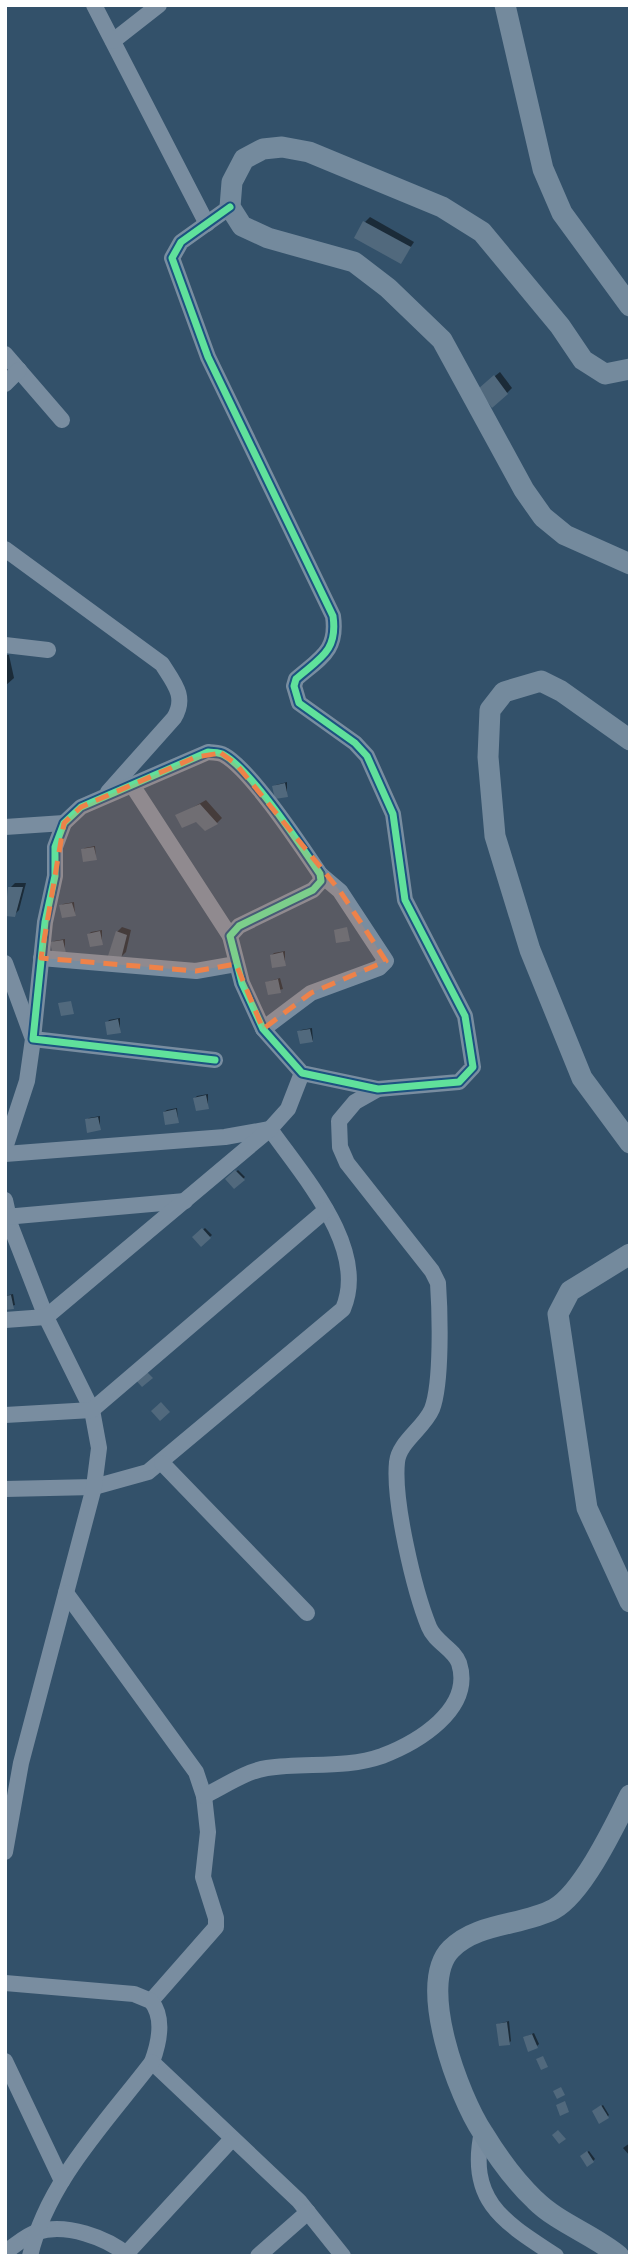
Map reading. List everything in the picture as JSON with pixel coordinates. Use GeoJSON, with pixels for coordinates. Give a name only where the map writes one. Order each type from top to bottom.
{"type":"FeatureCollection","features":[{"type":"Feature","properties":{"kind":"main road"},"geometry":{"type":"LineString","coordinates":[[505,5],[543,169],[562,213],[630,306]]}},
{"type":"Feature","properties":{"kind":"main road"},"geometry":{"type":"LineString","coordinates":[[630,369],[605,374],[583,360],[560,326],[482,232],[442,207],[309,152],[282,147],[263,149],[244,159],[232,182],[230,207],[242,226],[268,238],[354,262],[388,288],[442,340],[524,490],[543,516],[565,535],[630,564]]}},
{"type":"Feature","properties":{"kind":"main road"},"geometry":{"type":"LineString","coordinates":[[630,740],[561,691],[541,681],[504,692],[490,710],[488,757],[495,836],[530,950],[582,1078],[630,1143]]}},
{"type":"Feature","properties":{"kind":"main road"},"geometry":{"type":"LineString","coordinates":[[630,1254],[570,1292],[558,1314],[587,1508],[630,1602]]}},
{"type":"Feature","properties":{"kind":"main road"},"geometry":{"type":"LineString","coordinates":[[620,2256],[536,2202],[482,2132],[447,2052],[438,1969],[449,1951],[467,1936],[554,1909],[572,1895],[630,1795]]}},
{"type":"Feature","properties":{"kind":"street"},"geometry":{"type":"LineString","coordinates":[[94,5],[207,224]]}},
{"type":"Feature","properties":{"kind":"street"},"geometry":{"type":"LineString","coordinates":[[113,41],[159,5]]}},
{"type":"Feature","properties":{"kind":"street"},"geometry":{"type":"LineString","coordinates":[[132,785],[230,936],[236,964],[263,1029],[302,1073],[378,1089],[459,1082],[473,1067],[465,1016],[405,900],[393,814],[367,756],[355,743],[299,703],[295,695],[296,680],[328,651],[336,636],[333,616],[208,357],[172,258],[181,242],[230,207]]}},
{"type":"Feature","properties":{"kind":"street"},"geometry":{"type":"LineString","coordinates":[[5,354],[62,421]]}},
{"type":"Feature","properties":{"kind":"street"},"geometry":{"type":"LineString","coordinates":[[5,383],[19,370]]}},
{"type":"Feature","properties":{"kind":"street"},"geometry":{"type":"LineString","coordinates":[[5,549],[162,664],[180,691],[181,706],[174,718],[103,797]]}},
{"type":"Feature","properties":{"kind":"street"},"geometry":{"type":"LineString","coordinates":[[5,645],[48,650]]}},
{"type":"Feature","properties":{"kind":"street"},"geometry":{"type":"LineString","coordinates":[[5,1147],[27,1082],[41,958],[55,876],[55,847],[64,823],[81,807],[208,752],[221,753],[236,764],[320,874],[340,891],[386,961],[379,968],[311,993],[263,1029]]}},
{"type":"Feature","properties":{"kind":"street"},"geometry":{"type":"LineString","coordinates":[[5,827],[64,823]]}},
{"type":"Feature","properties":{"kind":"street"},"geometry":{"type":"LineString","coordinates":[[230,936],[239,926],[313,890],[321,881],[320,874]]}},
{"type":"Feature","properties":{"kind":"street"},"geometry":{"type":"LineString","coordinates":[[41,958],[196,971],[236,964]]}},
{"type":"Feature","properties":{"kind":"street"},"geometry":{"type":"LineString","coordinates":[[5,963],[33,1039]]}},
{"type":"Feature","properties":{"kind":"street"},"geometry":{"type":"LineString","coordinates":[[33,1039],[215,1060]]}},
{"type":"Feature","properties":{"kind":"street"},"geometry":{"type":"LineString","coordinates":[[5,1320],[47,1317],[270,1129],[288,1109],[302,1073]]}},
{"type":"Feature","properties":{"kind":"street"},"geometry":{"type":"LineString","coordinates":[[204,1796],[264,1768],[351,1764],[407,1745],[432,1731],[454,1703],[460,1683],[460,1665],[430,1630],[414,1580],[402,1518],[397,1461],[400,1452],[432,1409],[436,1389],[438,1283],[347,1163],[340,1147],[339,1121],[355,1102],[378,1089]]}},
{"type":"Feature","properties":{"kind":"street"},"geometry":{"type":"LineString","coordinates":[[5,1154],[225,1138],[270,1129]]}},
{"type":"Feature","properties":{"kind":"street"},"geometry":{"type":"LineString","coordinates":[[5,1489],[94,1487],[126,1480],[162,1463],[343,1309],[350,1280],[346,1256],[326,1210],[270,1129]]}},
{"type":"Feature","properties":{"kind":"street"},"geometry":{"type":"LineString","coordinates":[[5,1200],[8,1217],[47,1317],[92,1410],[99,1448],[94,1487],[21,1763],[5,1852]]}},
{"type":"Feature","properties":{"kind":"street"},"geometry":{"type":"LineString","coordinates":[[8,1217],[185,1201]]}},
{"type":"Feature","properties":{"kind":"street"},"geometry":{"type":"LineString","coordinates":[[5,1415],[92,1410],[326,1210]]}},
{"type":"Feature","properties":{"kind":"street"},"geometry":{"type":"LineString","coordinates":[[162,1463],[307,1614]]}},
{"type":"Feature","properties":{"kind":"street"},"geometry":{"type":"LineString","coordinates":[[66,1593],[196,1772],[204,1796],[208,1832],[203,1877],[216,1918],[216,1927],[150,2001]]}},
{"type":"Feature","properties":{"kind":"street"},"geometry":{"type":"LineString","coordinates":[[5,1983],[134,1994],[150,2001],[159,2018],[158,2044],[152,2062],[62,2181],[35,2232],[30,2256]]}},
{"type":"Feature","properties":{"kind":"street"},"geometry":{"type":"LineString","coordinates":[[5,2062],[62,2181]]}},
{"type":"Feature","properties":{"kind":"street"},"geometry":{"type":"LineString","coordinates":[[152,2062],[308,2213],[343,2256]]}},
{"type":"Feature","properties":{"kind":"street"},"geometry":{"type":"LineString","coordinates":[[482,2132],[477,2157],[479,2181],[494,2208],[520,2232],[556,2256]]}},
{"type":"Feature","properties":{"kind":"street"},"geometry":{"type":"LineString","coordinates":[[5,2252],[35,2232],[62,2227],[96,2238],[128,2255],[231,2140]]}},
{"type":"Feature","properties":{"kind":"street"},"geometry":{"type":"LineString","coordinates":[[258,2256],[308,2213]]}},
{"type":"Feature","properties":{"kind":"highlighted area"},"geometry":{"type":"Polygon","coordinates":[[[221,753],[236,764],[340,891],[386,961],[311,993],[263,1029],[236,964],[196,971],[41,958],[64,823],[81,807],[196,757],[221,753]]]}},
{"type":"Feature","properties":{"kind":"building"},"geometry":{"type":"Polygon","coordinates":[[[363,221],[411,247],[401,264],[354,238],[363,221]]]}},
{"type":"Feature","properties":{"kind":"building"},"geometry":{"type":"Polygon","coordinates":[[[494,375],[508,394],[492,408],[478,389],[494,375]]]}},
{"type":"Feature","properties":{"kind":"building"},"geometry":{"type":"Polygon","coordinates":[[[285,783],[288,797],[275,799],[272,786],[285,783]]]}},
{"type":"Feature","properties":{"kind":"building"},"geometry":{"type":"Polygon","coordinates":[[[200,804],[218,824],[205,831],[196,822],[182,828],[175,815],[200,804]]]}},
{"type":"Feature","properties":{"kind":"building"},"geometry":{"type":"Polygon","coordinates":[[[94,847],[97,860],[83,862],[81,849],[94,847]]]}},
{"type":"Feature","properties":{"kind":"building"},"geometry":{"type":"Polygon","coordinates":[[[8,887],[23,887],[15,917],[5,916],[8,887]]]}},
{"type":"Feature","properties":{"kind":"building"},"geometry":{"type":"Polygon","coordinates":[[[72,903],[76,916],[62,918],[59,905],[72,903]]]}},
{"type":"Feature","properties":{"kind":"building"},"geometry":{"type":"Polygon","coordinates":[[[347,927],[350,941],[336,943],[334,930],[347,927]]]}},
{"type":"Feature","properties":{"kind":"building"},"geometry":{"type":"Polygon","coordinates":[[[100,931],[103,945],[90,947],[87,934],[100,931]]]}},
{"type":"Feature","properties":{"kind":"building"},"geometry":{"type":"Polygon","coordinates":[[[116,931],[127,935],[121,959],[108,956],[116,931]]]}},
{"type":"Feature","properties":{"kind":"building"},"geometry":{"type":"Polygon","coordinates":[[[63,940],[66,953],[53,955],[50,942],[63,940]]]}},
{"type":"Feature","properties":{"kind":"building"},"geometry":{"type":"Polygon","coordinates":[[[283,952],[286,966],[272,968],[270,955],[283,952]]]}},
{"type":"Feature","properties":{"kind":"building"},"geometry":{"type":"Polygon","coordinates":[[[278,979],[281,993],[268,995],[265,982],[278,979]]]}},
{"type":"Feature","properties":{"kind":"building"},"geometry":{"type":"Polygon","coordinates":[[[71,1001],[74,1014],[61,1016],[58,1003],[71,1001]]]}},
{"type":"Feature","properties":{"kind":"building"},"geometry":{"type":"Polygon","coordinates":[[[118,1019],[121,1033],[107,1035],[105,1022],[118,1019]]]}},
{"type":"Feature","properties":{"kind":"building"},"geometry":{"type":"Polygon","coordinates":[[[310,1029],[313,1042],[300,1044],[297,1031],[310,1029]]]}},
{"type":"Feature","properties":{"kind":"building"},"geometry":{"type":"Polygon","coordinates":[[[206,1095],[209,1109],[196,1111],[193,1098],[206,1095]]]}},
{"type":"Feature","properties":{"kind":"building"},"geometry":{"type":"Polygon","coordinates":[[[176,1109],[179,1123],[165,1125],[163,1112],[176,1109]]]}},
{"type":"Feature","properties":{"kind":"building"},"geometry":{"type":"Polygon","coordinates":[[[98,1117],[101,1130],[87,1133],[85,1119],[98,1117]]]}},
{"type":"Feature","properties":{"kind":"building"},"geometry":{"type":"Polygon","coordinates":[[[235,1170],[245,1180],[234,1189],[225,1179],[235,1170]]]}},
{"type":"Feature","properties":{"kind":"building"},"geometry":{"type":"Polygon","coordinates":[[[202,1228],[211,1238],[201,1247],[192,1237],[202,1228]]]}},
{"type":"Feature","properties":{"kind":"building"},"geometry":{"type":"Polygon","coordinates":[[[11,1295],[14,1309],[5,1310],[5,1296],[11,1295]]]}},
{"type":"Feature","properties":{"kind":"building"},"geometry":{"type":"Polygon","coordinates":[[[143,1368],[153,1378],[142,1387],[133,1377],[143,1368]]]}},
{"type":"Feature","properties":{"kind":"building"},"geometry":{"type":"Polygon","coordinates":[[[161,1402],[170,1412],[160,1421],[151,1411],[161,1402]]]}},
{"type":"Feature","properties":{"kind":"building"},"geometry":{"type":"Polygon","coordinates":[[[507,2022],[510,2045],[499,2046],[496,2024],[507,2022]]]}},
{"type":"Feature","properties":{"kind":"building"},"geometry":{"type":"Polygon","coordinates":[[[532,2034],[538,2048],[528,2052],[523,2037],[532,2034]]]}},
{"type":"Feature","properties":{"kind":"building"},"geometry":{"type":"Polygon","coordinates":[[[543,2056],[548,2067],[541,2070],[536,2059],[543,2056]]]}},
{"type":"Feature","properties":{"kind":"building"},"geometry":{"type":"Polygon","coordinates":[[[561,2087],[565,2095],[557,2099],[553,2091],[561,2087]]]}},
{"type":"Feature","properties":{"kind":"building"},"geometry":{"type":"Polygon","coordinates":[[[565,2101],[569,2112],[560,2116],[556,2105],[565,2101]]]}},
{"type":"Feature","properties":{"kind":"building"},"geometry":{"type":"Polygon","coordinates":[[[601,2105],[609,2118],[599,2124],[592,2111],[601,2105]]]}},
{"type":"Feature","properties":{"kind":"building"},"geometry":{"type":"Polygon","coordinates":[[[558,2130],[566,2139],[559,2144],[552,2135],[558,2130]]]}},
{"type":"Feature","properties":{"kind":"building"},"geometry":{"type":"Polygon","coordinates":[[[587,2151],[594,2162],[587,2167],[580,2156],[587,2151]]]}},
{"type":"Feature","properties":{"kind":"cycle path"},"geometry":{"type":"LineString","coordinates":[[215,1060],[33,1039],[45,922],[55,876],[55,847],[64,823],[81,807],[208,752],[224,755],[248,776],[320,874],[321,881],[313,890],[239,926],[230,936],[242,983],[263,1029],[302,1073],[378,1089],[459,1082],[473,1067],[465,1016],[405,900],[393,814],[367,756],[355,743],[299,703],[294,686],[296,679],[320,659],[330,646],[333,638],[333,616],[208,357],[172,258],[181,242],[230,207]]}}]}
